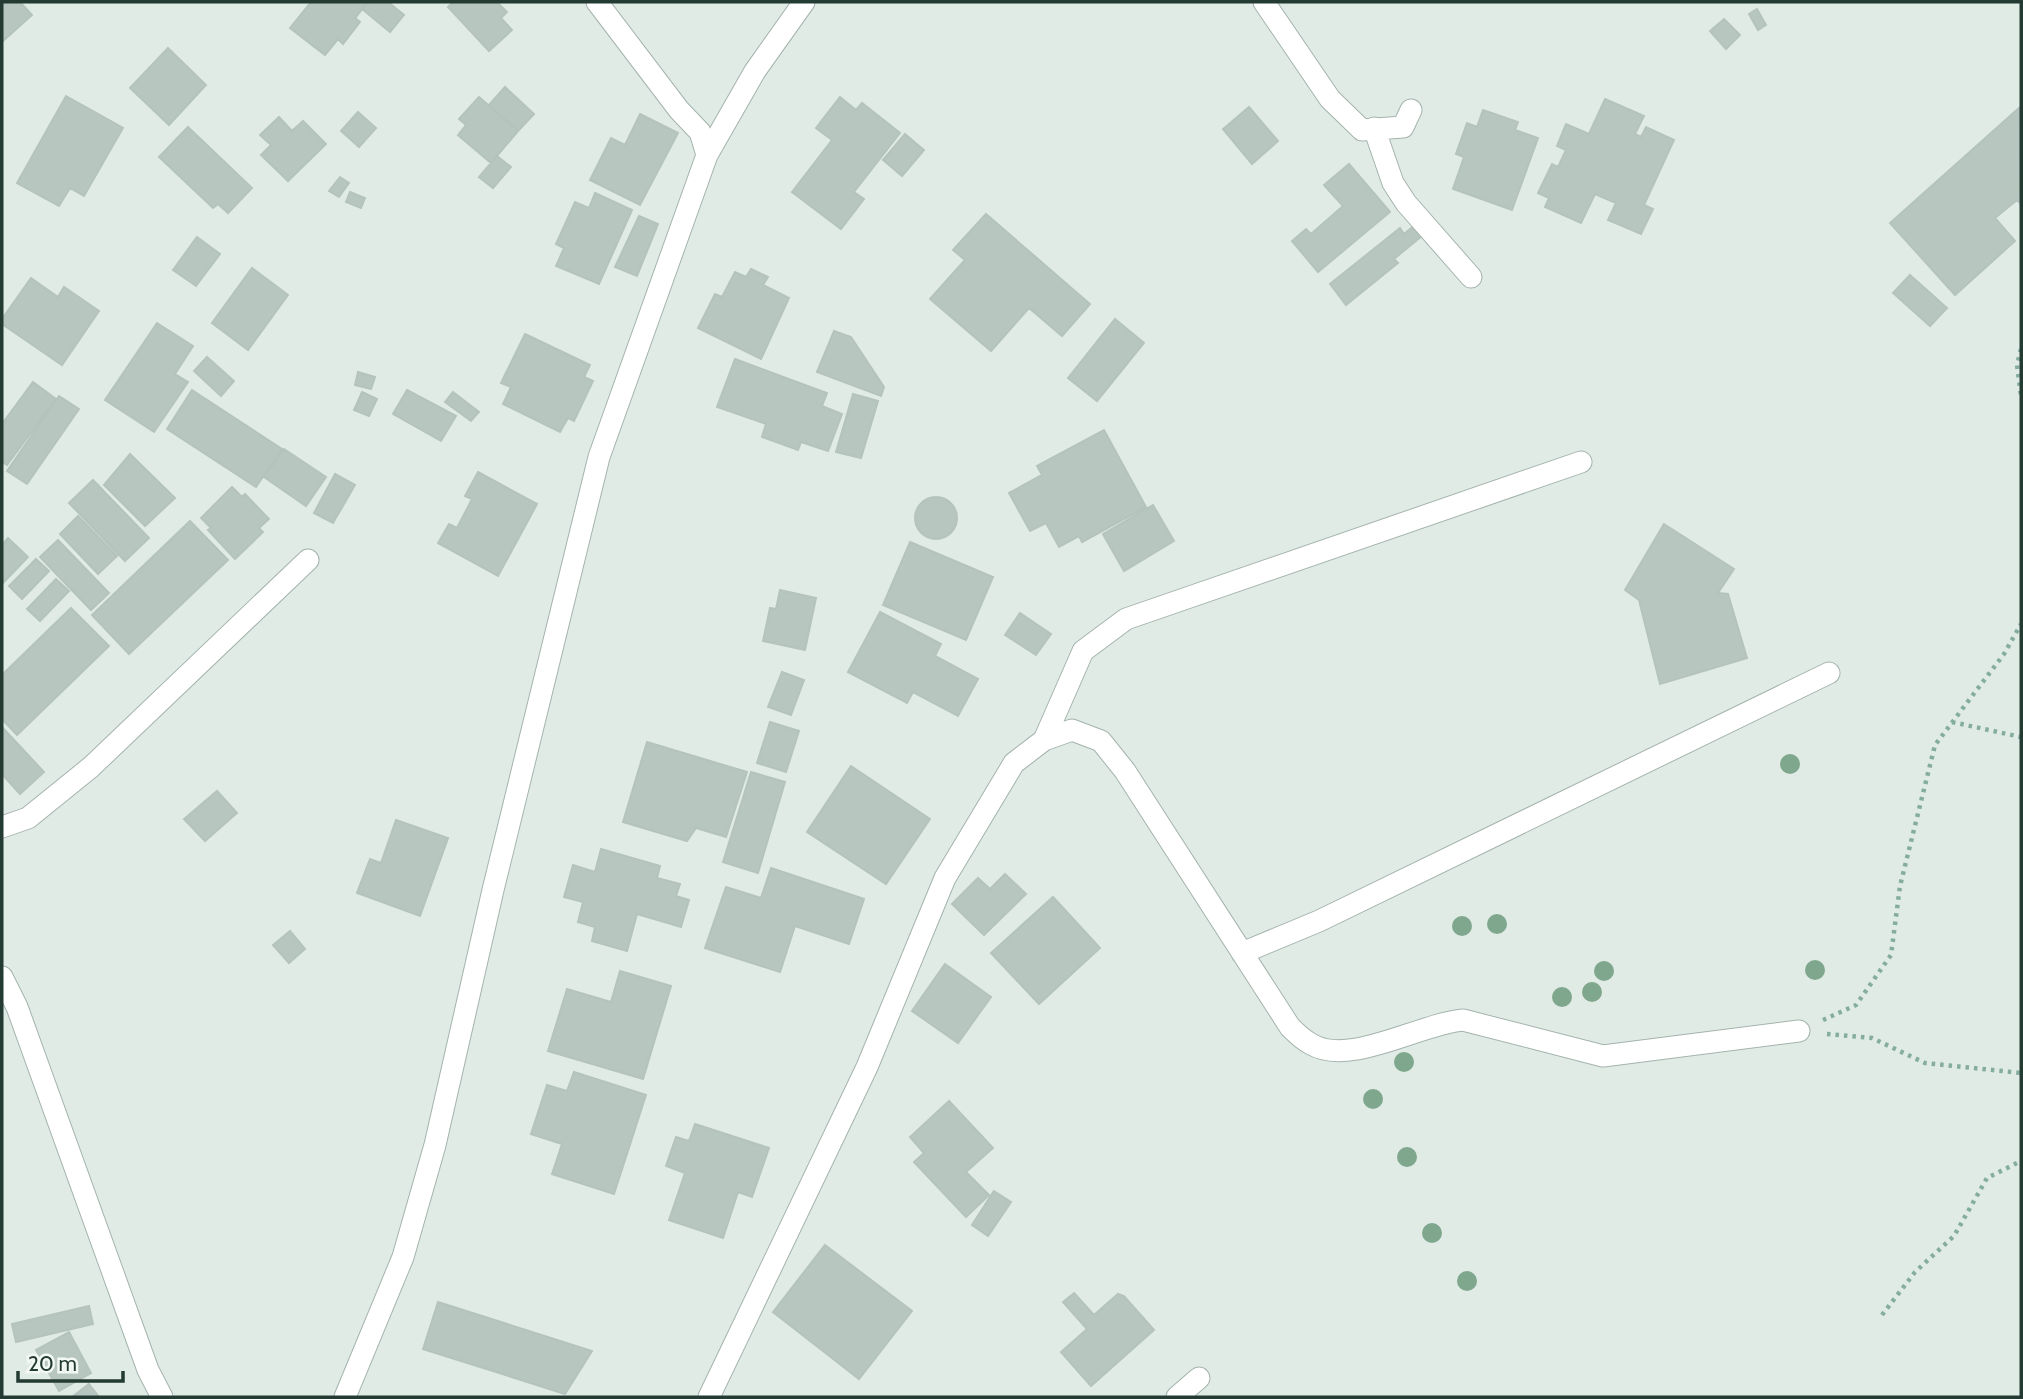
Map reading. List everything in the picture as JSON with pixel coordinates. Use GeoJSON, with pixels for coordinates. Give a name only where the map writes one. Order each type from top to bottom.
{"type":"FeatureCollection","features":[{"type":"Feature","properties":{"kind":"street"},"geometry":{"type":"LineString","coordinates":[[597,2],[700,132],[707,155]]}},
{"type":"Feature","properties":{"kind":"street"},"geometry":{"type":"LineString","coordinates":[[345,1397],[403,1258],[435,1145],[493,890],[599,457],[707,155],[755,71],[804,2]]}},
{"type":"Feature","properties":{"kind":"street"},"geometry":{"type":"LineString","coordinates":[[1264,2],[1330,99],[1362,130],[1404,127],[1411,110]]}},
{"type":"Feature","properties":{"kind":"street"},"geometry":{"type":"LineString","coordinates":[[1374,128],[1392,183],[1406,203],[1471,277]]}},
{"type":"Feature","properties":{"kind":"street"},"geometry":{"type":"LineString","coordinates":[[1044,740],[1083,651],[1126,619],[1581,462]]}},
{"type":"Feature","properties":{"kind":"street"},"geometry":{"type":"LineString","coordinates":[[2,827],[28,818],[91,767],[308,561]]}},
{"type":"Feature","properties":{"kind":"street"},"geometry":{"type":"LineString","coordinates":[[1242,953],[1319,921],[1829,673]]}},
{"type":"Feature","properties":{"kind":"street"},"geometry":{"type":"LineString","coordinates":[[709,1397],[867,1067],[945,878],[1014,763],[1044,740],[1072,730],[1101,741],[1125,771],[1290,1027],[1312,1045],[1338,1052],[1360,1050],[1439,1022],[1463,1020],[1603,1056],[1799,1031]]}},
{"type":"Feature","properties":{"kind":"street"},"geometry":{"type":"LineString","coordinates":[[2,977],[17,1007],[148,1370],[162,1397]]}},
{"type":"Feature","properties":{"kind":"street"},"geometry":{"type":"LineString","coordinates":[[1177,1397],[1199,1378]]}},
{"type":"Feature","properties":{"kind":"path"},"geometry":{"type":"LineString","coordinates":[[2021,349],[2021,396]]}},
{"type":"Feature","properties":{"kind":"path"},"geometry":{"type":"LineString","coordinates":[[1799,1031],[1856,1005],[1891,955],[1900,886],[1935,745],[2004,654],[2021,624]]}},
{"type":"Feature","properties":{"kind":"path"},"geometry":{"type":"LineString","coordinates":[[1952,722],[2021,737]]}},
{"type":"Feature","properties":{"kind":"path"},"geometry":{"type":"LineString","coordinates":[[1799,1031],[1872,1038],[1925,1063],[2021,1073]]}},
{"type":"Feature","properties":{"kind":"path"},"geometry":{"type":"LineString","coordinates":[[1882,1315],[1915,1272],[1954,1236],[1987,1178],[2021,1161]]}},
{"type":"Feature","properties":{"kind":"building"},"geometry":{"type":"Polygon","coordinates":[[[7,2],[20,2],[32,15],[2,42],[2,6],[7,2]]]}},
{"type":"Feature","properties":{"kind":"building"},"geometry":{"type":"Polygon","coordinates":[[[311,2],[368,2],[355,18],[360,22],[343,44],[338,39],[325,55],[290,28],[311,2]]]}},
{"type":"Feature","properties":{"kind":"building"},"geometry":{"type":"Polygon","coordinates":[[[368,2],[388,2],[404,15],[390,32],[362,9],[368,2]]]}},
{"type":"Feature","properties":{"kind":"building"},"geometry":{"type":"Polygon","coordinates":[[[453,2],[497,2],[507,12],[501,18],[512,30],[489,51],[448,7],[453,2]]]}},
{"type":"Feature","properties":{"kind":"building"},"geometry":{"type":"Polygon","coordinates":[[[1757,9],[1766,25],[1758,30],[1749,14],[1757,9]]]}},
{"type":"Feature","properties":{"kind":"building"},"geometry":{"type":"Polygon","coordinates":[[[1724,19],[1740,35],[1726,49],[1710,31],[1724,19]]]}},
{"type":"Feature","properties":{"kind":"building"},"geometry":{"type":"Polygon","coordinates":[[[168,48],[206,85],[169,125],[130,88],[168,48]]]}},
{"type":"Feature","properties":{"kind":"building"},"geometry":{"type":"Polygon","coordinates":[[[505,87],[534,114],[518,131],[489,105],[505,87]]]}},
{"type":"Feature","properties":{"kind":"building"},"geometry":{"type":"Polygon","coordinates":[[[66,96],[123,128],[84,196],[70,188],[59,206],[17,183],[66,96]]]}},
{"type":"Feature","properties":{"kind":"building"},"geometry":{"type":"Polygon","coordinates":[[[479,97],[518,131],[491,163],[458,135],[466,125],[459,119],[479,97]]]}},
{"type":"Feature","properties":{"kind":"building"},"geometry":{"type":"Polygon","coordinates":[[[840,97],[856,110],[862,103],[900,133],[854,192],[864,199],[841,229],[792,192],[832,140],[816,128],[840,97]]]}},
{"type":"Feature","properties":{"kind":"building"},"geometry":{"type":"Polygon","coordinates":[[[1605,99],[1644,116],[1635,134],[1641,137],[1646,127],[1674,140],[1644,205],[1653,209],[1641,234],[1608,220],[1616,203],[1595,194],[1581,223],[1545,207],[1549,198],[1538,193],[1552,164],[1558,167],[1566,150],[1557,146],[1566,124],[1589,134],[1605,99]]]}},
{"type":"Feature","properties":{"kind":"building"},"geometry":{"type":"Polygon","coordinates":[[[1249,107],[1278,141],[1252,164],[1223,129],[1249,107]]]}},
{"type":"Feature","properties":{"kind":"building"},"geometry":{"type":"Polygon","coordinates":[[[2019,108],[2021,204],[2017,200],[1995,218],[2015,241],[1955,295],[1890,223],[2019,108]]]}},
{"type":"Feature","properties":{"kind":"building"},"geometry":{"type":"Polygon","coordinates":[[[1483,110],[1518,122],[1515,130],[1538,138],[1512,210],[1453,189],[1464,157],[1456,154],[1467,123],[1477,127],[1483,110]]]}},
{"type":"Feature","properties":{"kind":"building"},"geometry":{"type":"Polygon","coordinates":[[[358,112],[376,128],[359,147],[341,131],[358,112]]]}},
{"type":"Feature","properties":{"kind":"building"},"geometry":{"type":"Polygon","coordinates":[[[640,114],[678,133],[640,205],[590,180],[611,138],[625,145],[640,114]]]}},
{"type":"Feature","properties":{"kind":"building"},"geometry":{"type":"Polygon","coordinates":[[[279,117],[292,131],[303,121],[326,144],[288,181],[261,155],[271,145],[260,135],[279,117]]]}},
{"type":"Feature","properties":{"kind":"building"},"geometry":{"type":"Polygon","coordinates":[[[188,127],[252,188],[228,213],[218,204],[213,208],[159,157],[188,127]]]}},
{"type":"Feature","properties":{"kind":"building"},"geometry":{"type":"Polygon","coordinates":[[[905,134],[924,150],[902,176],[883,160],[905,134]]]}},
{"type":"Feature","properties":{"kind":"building"},"geometry":{"type":"Polygon","coordinates":[[[497,156],[511,167],[493,188],[479,177],[497,156]]]}},
{"type":"Feature","properties":{"kind":"building"},"geometry":{"type":"Polygon","coordinates":[[[1349,164],[1390,212],[1318,272],[1292,241],[1306,229],[1311,234],[1343,206],[1324,185],[1349,164]]]}},
{"type":"Feature","properties":{"kind":"building"},"geometry":{"type":"Polygon","coordinates":[[[340,177],[349,183],[339,197],[329,191],[340,177]]]}},
{"type":"Feature","properties":{"kind":"building"},"geometry":{"type":"Polygon","coordinates":[[[350,192],[365,198],[361,208],[346,202],[350,192]]]}},
{"type":"Feature","properties":{"kind":"building"},"geometry":{"type":"Polygon","coordinates":[[[595,193],[632,210],[599,284],[556,266],[564,248],[556,244],[575,202],[589,208],[595,193]]]}},
{"type":"Feature","properties":{"kind":"building"},"geometry":{"type":"Polygon","coordinates":[[[986,214],[1090,304],[1062,336],[1029,308],[991,351],[930,299],[965,260],[953,250],[986,214]]]}},
{"type":"Feature","properties":{"kind":"building"},"geometry":{"type":"Polygon","coordinates":[[[639,216],[658,224],[637,276],[615,267],[639,216]]]}},
{"type":"Feature","properties":{"kind":"building"},"geometry":{"type":"Polygon","coordinates":[[[1415,225],[1423,235],[1394,259],[1398,263],[1346,305],[1330,284],[1400,228],[1404,234],[1415,225]]]}},
{"type":"Feature","properties":{"kind":"building"},"geometry":{"type":"Polygon","coordinates":[[[197,237],[220,254],[196,286],[173,270],[197,237]]]}},
{"type":"Feature","properties":{"kind":"building"},"geometry":{"type":"Polygon","coordinates":[[[252,268],[288,295],[248,350],[212,323],[252,268]]]}},
{"type":"Feature","properties":{"kind":"building"},"geometry":{"type":"Polygon","coordinates":[[[751,269],[768,277],[763,285],[789,298],[761,359],[698,328],[715,294],[722,297],[735,272],[746,277],[751,269]]]}},
{"type":"Feature","properties":{"kind":"building"},"geometry":{"type":"Polygon","coordinates":[[[1910,275],[1947,308],[1930,326],[1893,293],[1910,275]]]}},
{"type":"Feature","properties":{"kind":"building"},"geometry":{"type":"Polygon","coordinates":[[[31,278],[58,297],[64,287],[99,311],[62,365],[2,324],[2,319],[31,278]]]}},
{"type":"Feature","properties":{"kind":"building"},"geometry":{"type":"Polygon","coordinates":[[[1115,319],[1144,343],[1097,401],[1068,378],[1115,319]]]}},
{"type":"Feature","properties":{"kind":"building"},"geometry":{"type":"Polygon","coordinates":[[[157,323],[193,346],[175,374],[188,382],[154,432],[105,400],[157,323]]]}},
{"type":"Feature","properties":{"kind":"building"},"geometry":{"type":"Polygon","coordinates":[[[834,331],[851,337],[884,387],[881,396],[817,372],[834,331]]]}},
{"type":"Feature","properties":{"kind":"building"},"geometry":{"type":"Polygon","coordinates":[[[525,334],[590,365],[584,377],[593,381],[574,421],[568,418],[560,432],[503,404],[511,387],[501,383],[525,334]]]}},
{"type":"Feature","properties":{"kind":"building"},"geometry":{"type":"Polygon","coordinates":[[[207,357],[234,381],[221,396],[194,371],[207,357]]]}},
{"type":"Feature","properties":{"kind":"building"},"geometry":{"type":"Polygon","coordinates":[[[735,359],[827,393],[822,406],[842,414],[828,451],[801,442],[798,450],[762,437],[766,424],[717,407],[735,359]]]}},
{"type":"Feature","properties":{"kind":"building"},"geometry":{"type":"Polygon","coordinates":[[[358,372],[375,377],[371,389],[355,385],[358,372]]]}},
{"type":"Feature","properties":{"kind":"building"},"geometry":{"type":"Polygon","coordinates":[[[33,382],[56,399],[7,465],[2,462],[2,424],[33,382]]]}},
{"type":"Feature","properties":{"kind":"building"},"geometry":{"type":"Polygon","coordinates":[[[192,390],[282,449],[256,487],[167,429],[192,390]]]}},
{"type":"Feature","properties":{"kind":"building"},"geometry":{"type":"Polygon","coordinates":[[[407,390],[456,416],[441,441],[393,414],[407,390]]]}},
{"type":"Feature","properties":{"kind":"building"},"geometry":{"type":"Polygon","coordinates":[[[362,392],[377,399],[369,416],[354,410],[362,392]]]}},
{"type":"Feature","properties":{"kind":"building"},"geometry":{"type":"Polygon","coordinates":[[[453,392],[479,412],[471,421],[445,402],[453,392]]]}},
{"type":"Feature","properties":{"kind":"building"},"geometry":{"type":"Polygon","coordinates":[[[853,394],[878,401],[861,458],[836,452],[853,394]]]}},
{"type":"Feature","properties":{"kind":"building"},"geometry":{"type":"Polygon","coordinates":[[[59,396],[79,409],[27,484],[7,471],[59,396]]]}},
{"type":"Feature","properties":{"kind":"building"},"geometry":{"type":"Polygon","coordinates":[[[1104,430],[1146,507],[1082,542],[1079,536],[1059,547],[1046,523],[1030,531],[1009,493],[1042,475],[1037,466],[1104,430]]]}},
{"type":"Feature","properties":{"kind":"building"},"geometry":{"type":"Polygon","coordinates":[[[284,449],[326,477],[306,506],[264,477],[284,449]]]}},
{"type":"Feature","properties":{"kind":"building"},"geometry":{"type":"Polygon","coordinates":[[[130,454],[175,498],[145,526],[104,485],[130,454]]]}},
{"type":"Feature","properties":{"kind":"building"},"geometry":{"type":"Polygon","coordinates":[[[478,472],[537,504],[498,576],[438,543],[449,524],[457,528],[472,499],[465,496],[478,472]]]}},
{"type":"Feature","properties":{"kind":"building"},"geometry":{"type":"Polygon","coordinates":[[[335,474],[355,485],[333,523],[314,513],[335,474]]]}},
{"type":"Feature","properties":{"kind":"building"},"geometry":{"type":"Polygon","coordinates":[[[93,480],[149,538],[125,561],[69,503],[93,480]]]}},
{"type":"Feature","properties":{"kind":"building"},"geometry":{"type":"Polygon","coordinates":[[[232,487],[242,497],[245,494],[269,519],[259,528],[263,532],[235,559],[208,530],[211,528],[201,518],[232,487]]]}},
{"type":"Feature","properties":{"kind":"building"},"geometry":{"type":"Polygon","coordinates":[[[936,497],[951,503],[957,518],[951,533],[936,539],[921,533],[915,518],[921,503],[936,497]]]}},
{"type":"Feature","properties":{"kind":"building"},"geometry":{"type":"Polygon","coordinates":[[[1153,505],[1174,541],[1124,571],[1103,534],[1153,505]]]}},
{"type":"Feature","properties":{"kind":"building"},"geometry":{"type":"Polygon","coordinates":[[[78,516],[117,556],[98,574],[60,534],[78,516]]]}},
{"type":"Feature","properties":{"kind":"building"},"geometry":{"type":"Polygon","coordinates":[[[190,521],[228,560],[129,654],[92,615],[190,521]]]}},
{"type":"Feature","properties":{"kind":"building"},"geometry":{"type":"Polygon","coordinates":[[[1664,524],[1734,569],[1718,593],[1728,594],[1747,658],[1660,684],[1639,600],[1625,590],[1664,524]]]}},
{"type":"Feature","properties":{"kind":"building"},"geometry":{"type":"Polygon","coordinates":[[[8,538],[28,557],[2,584],[2,545],[8,538]]]}},
{"type":"Feature","properties":{"kind":"building"},"geometry":{"type":"Polygon","coordinates":[[[58,540],[109,593],[91,610],[40,557],[58,540]]]}},
{"type":"Feature","properties":{"kind":"building"},"geometry":{"type":"Polygon","coordinates":[[[910,542],[993,577],[966,640],[883,605],[910,542]]]}},
{"type":"Feature","properties":{"kind":"building"},"geometry":{"type":"Polygon","coordinates":[[[36,559],[49,571],[22,599],[9,586],[36,559]]]}},
{"type":"Feature","properties":{"kind":"building"},"geometry":{"type":"Polygon","coordinates":[[[56,579],[69,591],[40,621],[27,609],[56,579]]]}},
{"type":"Feature","properties":{"kind":"building"},"geometry":{"type":"Polygon","coordinates":[[[780,590],[816,598],[805,650],[763,641],[770,608],[776,609],[780,590]]]}},
{"type":"Feature","properties":{"kind":"building"},"geometry":{"type":"Polygon","coordinates":[[[71,608],[109,646],[17,735],[2,719],[2,675],[71,608]]]}},
{"type":"Feature","properties":{"kind":"building"},"geometry":{"type":"Polygon","coordinates":[[[880,612],[941,644],[935,656],[978,679],[958,716],[913,692],[907,703],[848,672],[880,612]]]}},
{"type":"Feature","properties":{"kind":"building"},"geometry":{"type":"Polygon","coordinates":[[[1020,613],[1051,634],[1036,655],[1005,635],[1020,613]]]}},
{"type":"Feature","properties":{"kind":"building"},"geometry":{"type":"Polygon","coordinates":[[[782,672],[804,680],[791,715],[768,707],[782,672]]]}},
{"type":"Feature","properties":{"kind":"building"},"geometry":{"type":"Polygon","coordinates":[[[770,722],[799,731],[786,772],[757,763],[770,722]]]}},
{"type":"Feature","properties":{"kind":"building"},"geometry":{"type":"Polygon","coordinates":[[[2,727],[44,772],[20,794],[2,774],[2,727]]]}},
{"type":"Feature","properties":{"kind":"building"},"geometry":{"type":"Polygon","coordinates":[[[647,742],[747,772],[726,837],[696,828],[687,841],[623,822],[647,742]]]}},
{"type":"Feature","properties":{"kind":"building"},"geometry":{"type":"Polygon","coordinates":[[[851,766],[930,819],[886,884],[807,832],[851,766]]]}},
{"type":"Feature","properties":{"kind":"building"},"geometry":{"type":"Polygon","coordinates":[[[751,772],[785,782],[758,873],[723,862],[751,772]]]}},
{"type":"Feature","properties":{"kind":"building"},"geometry":{"type":"Polygon","coordinates":[[[217,791],[237,813],[205,841],[184,819],[217,791]]]}},
{"type":"Feature","properties":{"kind":"building"},"geometry":{"type":"Polygon","coordinates":[[[396,820],[448,838],[420,916],[357,893],[370,859],[381,863],[396,820]]]}},
{"type":"Feature","properties":{"kind":"building"},"geometry":{"type":"Polygon","coordinates":[[[601,849],[660,866],[657,878],[680,884],[676,896],[689,900],[681,927],[637,914],[627,951],[592,941],[595,927],[578,922],[583,902],[564,897],[573,865],[595,872],[601,849]]]}},
{"type":"Feature","properties":{"kind":"building"},"geometry":{"type":"Polygon","coordinates":[[[771,868],[864,899],[849,944],[795,926],[780,972],[705,948],[726,887],[761,898],[771,868]]]}},
{"type":"Feature","properties":{"kind":"building"},"geometry":{"type":"Polygon","coordinates":[[[1005,874],[1026,894],[984,935],[952,904],[978,878],[990,889],[1005,874]]]}},
{"type":"Feature","properties":{"kind":"building"},"geometry":{"type":"Polygon","coordinates":[[[1053,897],[1100,948],[1039,1004],[991,953],[1053,897]]]}},
{"type":"Feature","properties":{"kind":"building"},"geometry":{"type":"Polygon","coordinates":[[[290,931],[305,949],[289,963],[273,945],[290,931]]]}},
{"type":"Feature","properties":{"kind":"building"},"geometry":{"type":"Polygon","coordinates":[[[945,964],[991,997],[958,1043],[912,1011],[945,964]]]}},
{"type":"Feature","properties":{"kind":"building"},"geometry":{"type":"Polygon","coordinates":[[[620,971],[671,986],[643,1079],[548,1051],[567,989],[611,1002],[620,971]]]}},
{"type":"Feature","properties":{"kind":"building"},"geometry":{"type":"Polygon","coordinates":[[[574,1072],[646,1095],[614,1194],[552,1174],[562,1144],[531,1134],[547,1085],[567,1091],[574,1072]]]}},
{"type":"Feature","properties":{"kind":"building"},"geometry":{"type":"Polygon","coordinates":[[[949,1101],[993,1148],[966,1172],[989,1195],[966,1217],[914,1162],[924,1153],[910,1137],[949,1101]]]}},
{"type":"Feature","properties":{"kind":"building"},"geometry":{"type":"Polygon","coordinates":[[[695,1124],[769,1148],[752,1197],[738,1192],[723,1238],[669,1220],[685,1173],[666,1166],[676,1137],[689,1141],[695,1124]]]}},
{"type":"Feature","properties":{"kind":"building"},"geometry":{"type":"Polygon","coordinates":[[[994,1191],[1011,1202],[988,1236],[972,1225],[994,1191]]]}},
{"type":"Feature","properties":{"kind":"building"},"geometry":{"type":"Polygon","coordinates":[[[825,1245],[912,1311],[859,1379],[773,1312],[825,1245]]]}},
{"type":"Feature","properties":{"kind":"building"},"geometry":{"type":"Polygon","coordinates":[[[1074,1293],[1094,1315],[1118,1294],[1124,1296],[1154,1330],[1091,1386],[1061,1352],[1087,1329],[1063,1302],[1074,1293]]]}},
{"type":"Feature","properties":{"kind":"building"},"geometry":{"type":"Polygon","coordinates":[[[438,1302],[592,1351],[565,1394],[423,1349],[438,1302]]]}},
{"type":"Feature","properties":{"kind":"building"},"geometry":{"type":"Polygon","coordinates":[[[89,1306],[93,1324],[16,1342],[12,1324],[89,1306]]]}},
{"type":"Feature","properties":{"kind":"building"},"geometry":{"type":"Polygon","coordinates":[[[69,1332],[91,1373],[59,1391],[36,1350],[69,1332]]]}},
{"type":"Feature","properties":{"kind":"building"},"geometry":{"type":"Polygon","coordinates":[[[89,1384],[99,1397],[72,1397],[89,1384]]]}}]}
